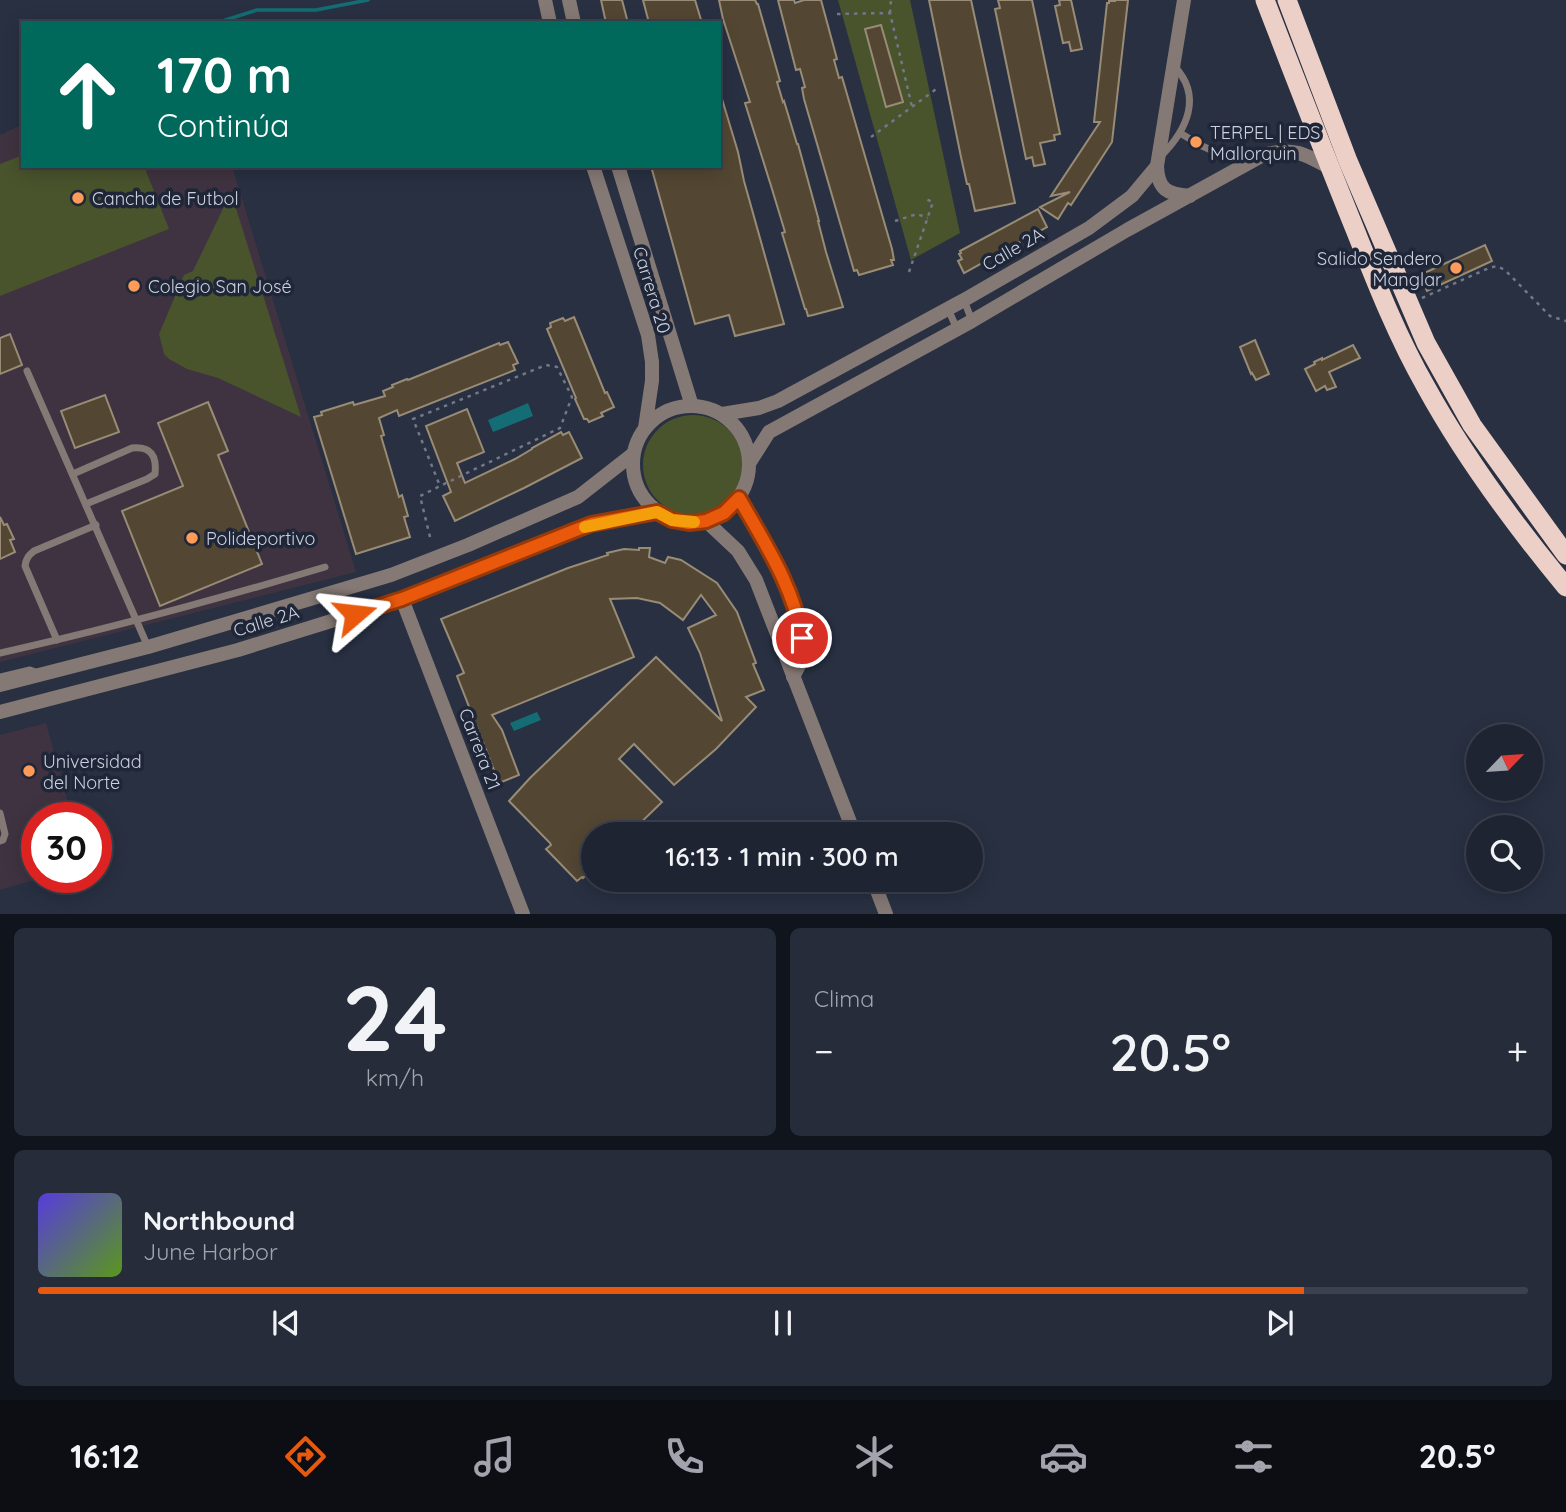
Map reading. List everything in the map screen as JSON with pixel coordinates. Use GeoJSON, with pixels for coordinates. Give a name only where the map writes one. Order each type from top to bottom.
{"type":"FeatureCollection","features":[{"type":"Feature","properties":{"kind":"highway"},"geometry":{"type":"LineString","coordinates":[[1265,0],[1390,317],[1425,386],[1486,485],[1566,587]]}},
{"type":"Feature","properties":{"kind":"highway"},"geometry":{"type":"LineString","coordinates":[[1287,0],[1348,162],[1426,343],[1472,425],[1566,555]]}},
{"type":"Feature","properties":{"kind":"street"},"geometry":{"type":"LineString","coordinates":[[545,0],[550,21]]}},
{"type":"Feature","properties":{"kind":"street"},"geometry":{"type":"LineString","coordinates":[[569,0],[574,21]]}},
{"type":"Feature","properties":{"kind":"street"},"geometry":{"type":"LineString","coordinates":[[1184,0],[1157,177],[1166,191],[1190,196]]}},
{"type":"Feature","properties":{"kind":"street"},"geometry":{"type":"LineString","coordinates":[[750,462],[769,432],[957,329],[1263,155],[1293,151],[1330,167]]}},
{"type":"Feature","properties":{"kind":"street","name":"Calle 2A"},"geometry":{"type":"LineString","coordinates":[[722,414],[759,408],[778,401],[948,309],[1089,228],[1132,196],[1158,162]]}},
{"type":"Feature","properties":{"kind":"street","name":"Carrera 20"},"geometry":{"type":"LineString","coordinates":[[594,168],[648,335],[652,381],[645,429]]}},
{"type":"Feature","properties":{"kind":"street","name":"Carrera 20"},"geometry":{"type":"LineString","coordinates":[[619,168],[692,406]]}},
{"type":"Feature","properties":{"kind":"street"},"geometry":{"type":"LineString","coordinates":[[692,406],[705,406],[722,414],[737,426],[746,443],[750,462],[747,481],[739,498],[724,513],[706,521],[689,523],[672,520],[657,512],[645,500],[637,486],[633,454],[639,436],[651,421],[667,410],[692,406]]}},
{"type":"Feature","properties":{"kind":"street","name":"Calle 2A"},"geometry":{"type":"LineString","coordinates":[[0,685],[148,647],[391,575],[578,498],[633,454]]}},
{"type":"Feature","properties":{"kind":"street"},"geometry":{"type":"LineString","coordinates":[[739,498],[781,573],[800,622],[805,654],[793,677]]}},
{"type":"Feature","properties":{"kind":"street","name":"Calle 2A"},"geometry":{"type":"LineString","coordinates":[[0,712],[238,650],[402,599],[591,524],[657,512]]}},
{"type":"Feature","properties":{"kind":"street"},"geometry":{"type":"LineString","coordinates":[[706,521],[729,540],[746,561],[756,580],[850,822]]}},
{"type":"Feature","properties":{"kind":"street","name":"Carrera 21"},"geometry":{"type":"LineString","coordinates":[[402,599],[523,914]]}},
{"type":"Feature","properties":{"kind":"street"},"geometry":{"type":"LineString","coordinates":[[878,892],[886,914]]}},
{"type":"Feature","properties":{"kind":"lane"},"geometry":{"type":"LineString","coordinates":[[1158,162],[1185,125],[1190,107],[1184,76],[1173,66]]}},
{"type":"Feature","properties":{"kind":"lane"},"geometry":{"type":"LineString","coordinates":[[1180,133],[1191,139]]}},
{"type":"Feature","properties":{"kind":"lane"},"geometry":{"type":"LineString","coordinates":[[1202,146],[1211,150]]}},
{"type":"Feature","properties":{"kind":"lane"},"geometry":{"type":"LineString","coordinates":[[964,300],[971,321]]}},
{"type":"Feature","properties":{"kind":"lane"},"geometry":{"type":"LineString","coordinates":[[948,309],[957,329]]}},
{"type":"Feature","properties":{"kind":"lane"},"geometry":{"type":"LineString","coordinates":[[27,371],[148,647]]}},
{"type":"Feature","properties":{"kind":"lane"},"geometry":{"type":"LineString","coordinates":[[73,474],[132,448],[142,447],[151,453],[156,464],[155,474],[147,479],[86,504]]}},
{"type":"Feature","properties":{"kind":"lane"},"geometry":{"type":"LineString","coordinates":[[57,640],[25,566],[26,561],[34,551],[96,525]]}},
{"type":"Feature","properties":{"kind":"lane"},"geometry":{"type":"LineString","coordinates":[[0,653],[205,602],[325,567]]}},
{"type":"Feature","properties":{"kind":"lane"},"geometry":{"type":"LineString","coordinates":[[0,677],[30,670],[42,674]]}},
{"type":"Feature","properties":{"kind":"lane"},"geometry":{"type":"LineString","coordinates":[[0,813],[5,834],[4,840],[0,841]]}},
{"type":"Feature","properties":{"kind":"path"},"geometry":{"type":"LineString","coordinates":[[891,0],[890,13],[912,107]]}},
{"type":"Feature","properties":{"kind":"path"},"geometry":{"type":"LineString","coordinates":[[836,14],[890,13]]}},
{"type":"Feature","properties":{"kind":"path"},"geometry":{"type":"LineString","coordinates":[[871,137],[939,87]]}},
{"type":"Feature","properties":{"kind":"path"},"geometry":{"type":"LineString","coordinates":[[909,272],[933,202],[923,198]]}},
{"type":"Feature","properties":{"kind":"path"},"geometry":{"type":"LineString","coordinates":[[895,221],[917,214],[928,218]]}},
{"type":"Feature","properties":{"kind":"path"},"geometry":{"type":"LineString","coordinates":[[1408,304],[1497,266],[1506,271],[1550,316],[1566,321]]}},
{"type":"Feature","properties":{"kind":"path"},"geometry":{"type":"LineString","coordinates":[[430,537],[420,496],[560,428],[572,397],[558,367],[546,365],[413,419],[440,486]]}},
{"type":"Feature","properties":{"kind":"shaded area"},"geometry":{"type":"Polygon","coordinates":[[[838,0],[910,0],[960,233],[911,260],[838,0]]]}},
{"type":"Feature","properties":{"kind":"shaded area","name":"Colegio San José"},"geometry":{"type":"Polygon","coordinates":[[[21,125],[21,168],[233,168],[356,572],[0,662],[0,135],[21,125]]]}},
{"type":"Feature","properties":{"kind":"shaded area","name":"Cancha de Futbol"},"geometry":{"type":"Polygon","coordinates":[[[21,156],[21,168],[145,168],[169,229],[0,296],[0,164],[21,156]]]}},
{"type":"Feature","properties":{"kind":"shaded area"},"geometry":{"type":"Polygon","coordinates":[[[231,192],[301,417],[218,378],[187,369],[164,354],[159,334],[184,275],[193,271],[231,192]]]}},
{"type":"Feature","properties":{"kind":"shaded area"},"geometry":{"type":"Polygon","coordinates":[[[528,403],[533,416],[493,432],[488,420],[528,403]]]}},
{"type":"Feature","properties":{"kind":"shaded area"},"geometry":{"type":"Polygon","coordinates":[[[693,415],[721,423],[735,437],[743,465],[735,493],[721,507],[693,515],[665,507],[651,493],[643,465],[651,437],[665,423],[693,415]]]}},
{"type":"Feature","properties":{"kind":"shaded area"},"geometry":{"type":"Polygon","coordinates":[[[537,712],[541,720],[514,731],[510,723],[537,712]]]}},
{"type":"Feature","properties":{"kind":"shaded area","name":"Universidad del Norte"},"geometry":{"type":"Polygon","coordinates":[[[46,723],[68,802],[21,802],[21,884],[0,890],[0,735],[46,723]]]}},
{"type":"Feature","properties":{"kind":"building"},"geometry":{"type":"Polygon","coordinates":[[[601,0],[622,0],[627,21],[606,21],[601,0]]]}},
{"type":"Feature","properties":{"kind":"building"},"geometry":{"type":"Polygon","coordinates":[[[643,0],[695,0],[701,21],[648,21],[643,0]]]}},
{"type":"Feature","properties":{"kind":"building"},"geometry":{"type":"Polygon","coordinates":[[[719,0],[755,0],[758,4],[780,81],[777,82],[798,144],[843,307],[808,316],[805,309],[782,233],[785,232],[745,103],[750,102],[719,0]]]}},
{"type":"Feature","properties":{"kind":"building"},"geometry":{"type":"Polygon","coordinates":[[[778,0],[794,0],[795,3],[821,0],[837,59],[834,60],[839,78],[842,77],[892,249],[893,265],[859,275],[857,270],[854,271],[804,99],[802,88],[805,87],[800,69],[796,70],[778,0]]]}},
{"type":"Feature","properties":{"kind":"building"},"geometry":{"type":"Polygon","coordinates":[[[929,0],[971,0],[1015,203],[975,211],[961,157],[929,0]]]}},
{"type":"Feature","properties":{"kind":"building"},"geometry":{"type":"Polygon","coordinates":[[[998,0],[1032,0],[1060,134],[1054,135],[1055,140],[1040,143],[1045,164],[1034,166],[1032,157],[1026,159],[995,9],[1000,8],[998,0]]]}},
{"type":"Feature","properties":{"kind":"building"},"geometry":{"type":"Polygon","coordinates":[[[1059,0],[1071,0],[1082,49],[1071,51],[1069,42],[1063,43],[1055,6],[1060,5],[1059,0]]]}},
{"type":"Feature","properties":{"kind":"building"},"geometry":{"type":"Polygon","coordinates":[[[1128,0],[1112,142],[1071,205],[1068,203],[1058,219],[1040,207],[1070,192],[1051,196],[1100,122],[1094,122],[1107,3],[1128,0]]]}},
{"type":"Feature","properties":{"kind":"building"},"geometry":{"type":"Polygon","coordinates":[[[881,25],[903,102],[886,107],[865,29],[881,25]]]}},
{"type":"Feature","properties":{"kind":"building"},"geometry":{"type":"Polygon","coordinates":[[[722,99],[784,324],[735,336],[729,315],[695,324],[652,168],[721,168],[722,99]]]}},
{"type":"Feature","properties":{"kind":"building"},"geometry":{"type":"Polygon","coordinates":[[[1038,209],[1047,227],[964,273],[958,261],[962,259],[960,251],[1038,209]]]}},
{"type":"Feature","properties":{"kind":"building","name":"Salido Sendero Manglar"},"geometry":{"type":"Polygon","coordinates":[[[1485,245],[1492,261],[1427,291],[1420,275],[1485,245]]]}},
{"type":"Feature","properties":{"kind":"building"},"geometry":{"type":"Polygon","coordinates":[[[574,317],[605,393],[607,392],[614,407],[589,422],[584,419],[547,329],[551,327],[550,323],[574,317]]]}},
{"type":"Feature","properties":{"kind":"building"},"geometry":{"type":"Polygon","coordinates":[[[10,334],[22,365],[0,374],[0,338],[10,334]]]}},
{"type":"Feature","properties":{"kind":"building"},"geometry":{"type":"Polygon","coordinates":[[[1255,340],[1269,374],[1256,380],[1240,347],[1255,340]]]}},
{"type":"Feature","properties":{"kind":"building"},"geometry":{"type":"Polygon","coordinates":[[[508,342],[518,363],[513,365],[515,370],[399,416],[397,410],[379,418],[384,435],[381,436],[399,497],[402,495],[408,516],[404,517],[410,537],[356,554],[314,417],[322,415],[321,412],[353,402],[354,405],[385,396],[383,391],[393,387],[392,385],[499,343],[508,342]]]}},
{"type":"Feature","properties":{"kind":"building"},"geometry":{"type":"Polygon","coordinates":[[[1353,345],[1360,358],[1329,372],[1336,387],[1327,390],[1325,386],[1316,391],[1305,369],[1322,358],[1353,345]]]}},
{"type":"Feature","properties":{"kind":"building"},"geometry":{"type":"Polygon","coordinates":[[[105,395],[119,432],[75,448],[61,411],[105,395]]]}},
{"type":"Feature","properties":{"kind":"building","name":"Polideportivo"},"geometry":{"type":"Polygon","coordinates":[[[208,402],[228,451],[218,455],[262,564],[160,606],[122,511],[183,486],[158,423],[208,402]]]}},
{"type":"Feature","properties":{"kind":"building"},"geometry":{"type":"Polygon","coordinates":[[[467,409],[484,452],[457,463],[465,483],[515,459],[561,432],[563,435],[569,432],[582,458],[455,521],[443,496],[451,492],[426,426],[467,409]]]}},
{"type":"Feature","properties":{"kind":"building"},"geometry":{"type":"Polygon","coordinates":[[[0,517],[4,525],[7,524],[14,539],[10,540],[15,552],[0,559],[0,517]]]}},
{"type":"Feature","properties":{"kind":"building"},"geometry":{"type":"Polygon","coordinates":[[[650,548],[649,557],[665,563],[668,557],[681,560],[717,583],[737,612],[764,690],[746,697],[756,707],[716,749],[674,785],[634,744],[619,759],[662,802],[641,822],[581,822],[581,878],[577,881],[546,849],[550,843],[509,801],[656,657],[722,721],[700,653],[688,628],[716,615],[701,595],[683,620],[660,603],[637,598],[610,599],[634,657],[492,715],[502,730],[519,775],[499,783],[457,676],[464,673],[441,619],[568,568],[608,555],[607,553],[624,549],[650,548]]]}},
{"type":"Feature","properties":{"kind":"waterway"},"geometry":{"type":"LineString","coordinates":[[222,21],[257,10],[316,10],[368,0]]}},
{"type":"Feature","properties":{"kind":"slow traffic"},"geometry":{"type":"LineString","coordinates":[[585,527],[657,512],[672,520],[694,522]]}},
{"type":"Feature","properties":{"kind":"place","name":"TERPEL | EDS Mallorquin"},"geometry":{"type":"Point","coordinates":[1196,142]}},
{"type":"Feature","properties":{"kind":"place","name":"Cancha de Futbol"},"geometry":{"type":"Point","coordinates":[78,198]}},
{"type":"Feature","properties":{"kind":"place","name":"Salido Sendero Manglar"},"geometry":{"type":"Point","coordinates":[1456,268]}},
{"type":"Feature","properties":{"kind":"place","name":"Colegio San José"},"geometry":{"type":"Point","coordinates":[134,286]}},
{"type":"Feature","properties":{"kind":"place","name":"Polideportivo"},"geometry":{"type":"Point","coordinates":[192,538]}},
{"type":"Feature","properties":{"kind":"place","name":"Universidad del Norte"},"geometry":{"type":"Point","coordinates":[29,771]}},
{"type":"Feature","properties":{"kind":"route"},"geometry":{"type":"LineString","coordinates":[[355,614],[402,599],[591,524],[657,512],[672,520],[689,523],[706,521],[724,513],[739,498],[781,573],[800,622],[802,638]]}}]}
